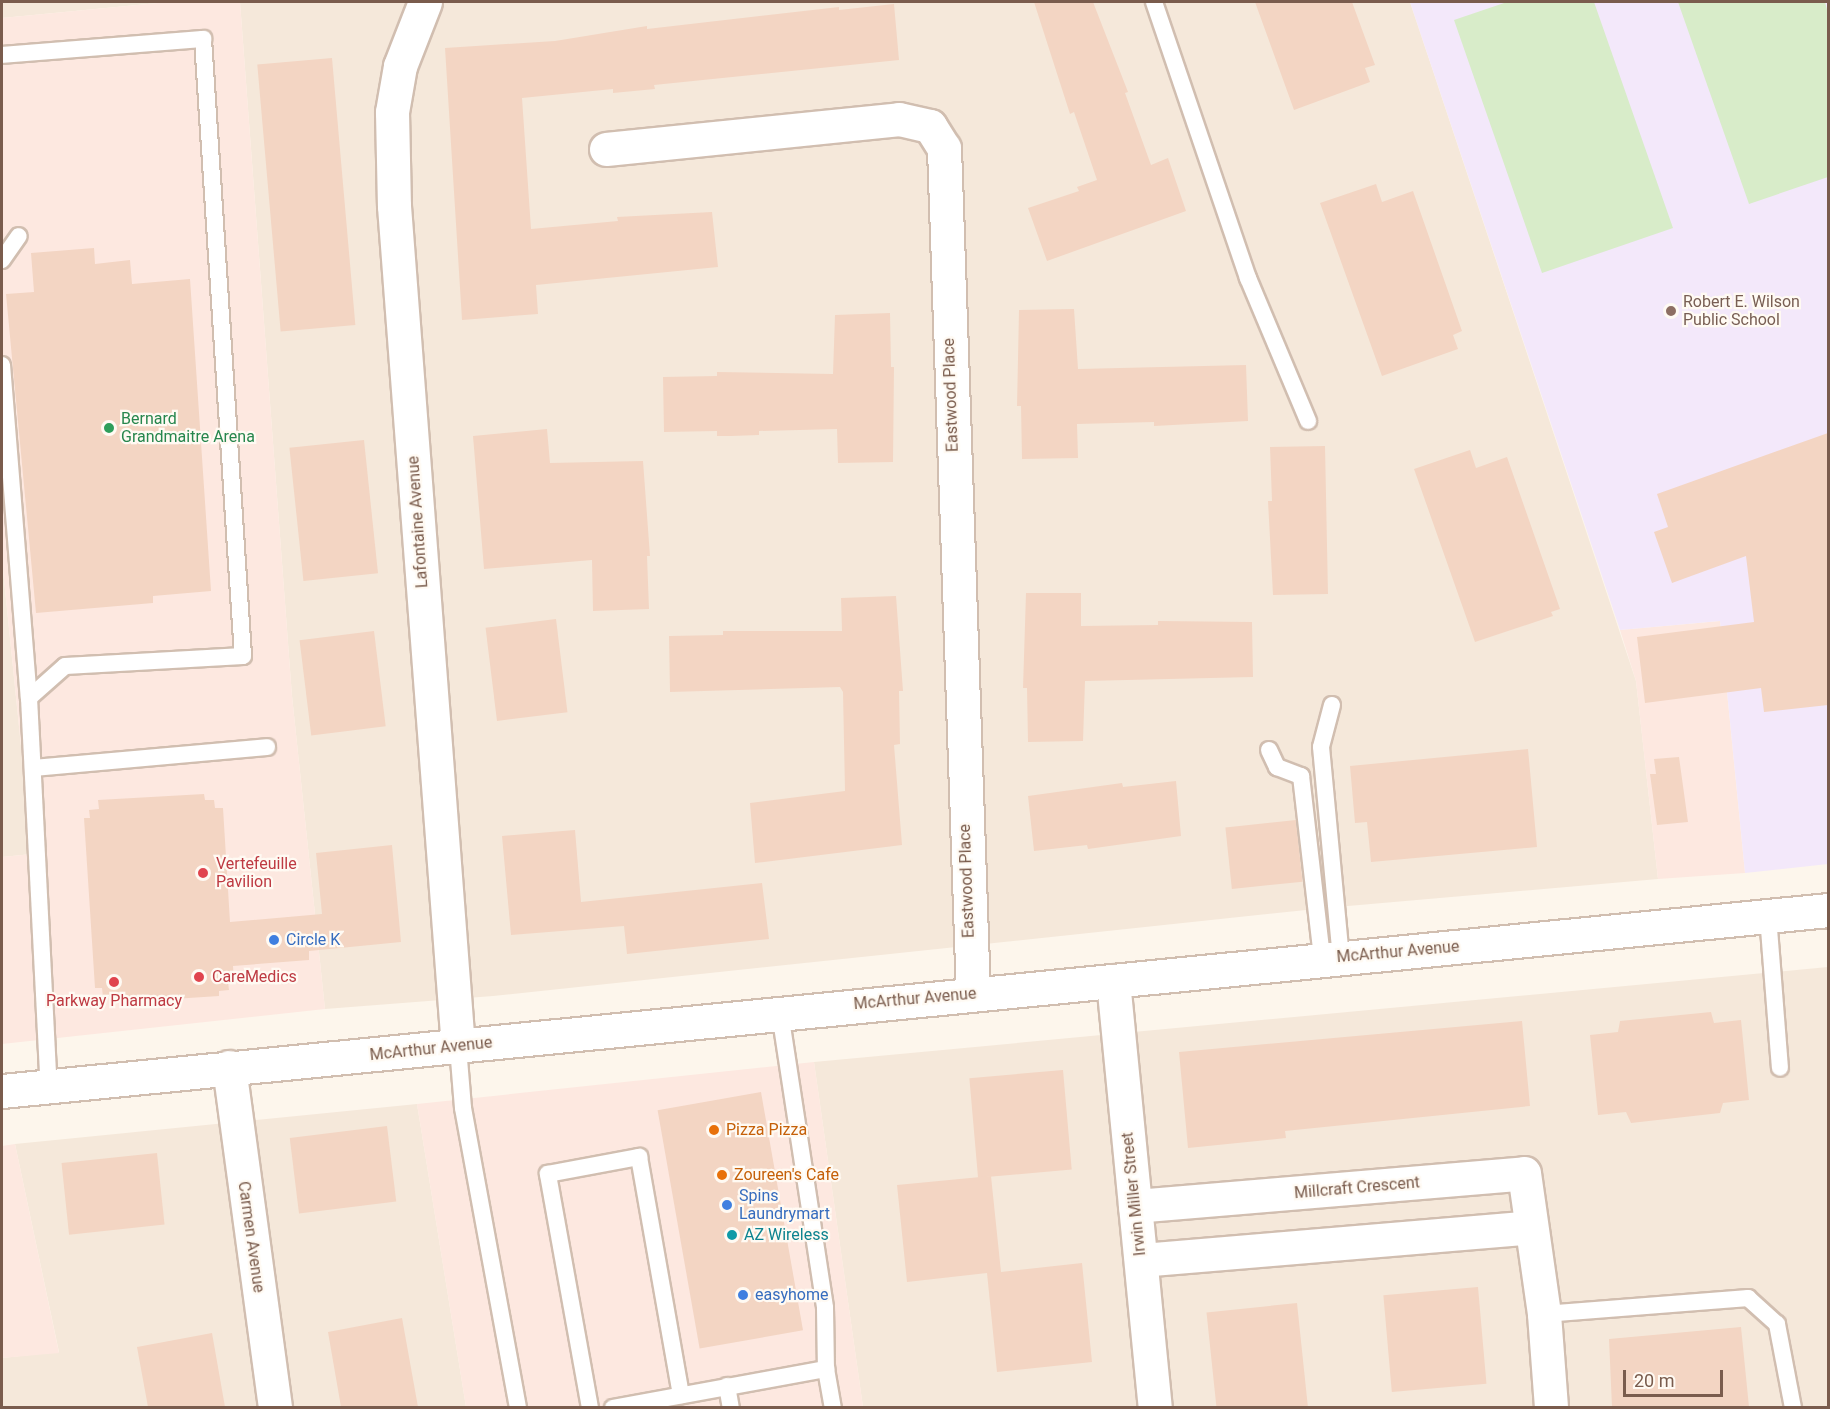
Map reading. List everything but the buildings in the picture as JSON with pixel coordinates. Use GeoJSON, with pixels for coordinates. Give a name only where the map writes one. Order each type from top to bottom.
{"type":"FeatureCollection","features":[{"type":"Feature","properties":{"kind":"street","name":"Lafontaine Avenue"},"geometry":{"type":"LineString","coordinates":[[424,2],[400,66],[392,112],[394,206],[458,1047]]}},
{"type":"Feature","properties":{"kind":"street","name":"Eastwood Place"},"geometry":{"type":"LineString","coordinates":[[606,149],[899,119],[930,126],[944,148],[973,994]]}},
{"type":"Feature","properties":{"kind":"street","name":"McArthur Avenue"},"geometry":{"type":"LineString","coordinates":[[2,1091],[1828,910]]}},
{"type":"Feature","properties":{"kind":"street","name":"Irwin Miller Street"},"geometry":{"type":"LineString","coordinates":[[1113,981],[1155,1407]]}},
{"type":"Feature","properties":{"kind":"street","name":"Carmen Avenue"},"geometry":{"type":"LineString","coordinates":[[229,1067],[275,1407]]}},
{"type":"Feature","properties":{"kind":"street","name":"Millcraft Crescent"},"geometry":{"type":"LineString","coordinates":[[1135,1206],[1524,1173],[1544,1314],[1551,1407]]}},
{"type":"Feature","properties":{"kind":"street"},"geometry":{"type":"LineString","coordinates":[[1141,1260],[1530,1227]]}},
{"type":"Feature","properties":{"kind":"lane"},"geometry":{"type":"LineString","coordinates":[[1154,2],[1248,278],[1308,421]]}},
{"type":"Feature","properties":{"kind":"lane"},"geometry":{"type":"LineString","coordinates":[[2,55],[203,39],[243,656],[65,666],[29,698]]}},
{"type":"Feature","properties":{"kind":"lane"},"geometry":{"type":"LineString","coordinates":[[2,260],[19,236]]}},
{"type":"Feature","properties":{"kind":"lane"},"geometry":{"type":"LineString","coordinates":[[2,365],[29,698],[49,1087]]}},
{"type":"Feature","properties":{"kind":"lane"},"geometry":{"type":"LineString","coordinates":[[1331,958],[1321,747],[1332,705]]}},
{"type":"Feature","properties":{"kind":"lane"},"geometry":{"type":"LineString","coordinates":[[33,768],[267,747]]}},
{"type":"Feature","properties":{"kind":"lane"},"geometry":{"type":"LineString","coordinates":[[1269,750],[1277,767],[1301,776],[1331,958]]}},
{"type":"Feature","properties":{"kind":"lane"},"geometry":{"type":"LineString","coordinates":[[1768,916],[1780,1068]]}},
{"type":"Feature","properties":{"kind":"lane"},"geometry":{"type":"LineString","coordinates":[[780,1013],[825,1308],[826,1369],[832,1407]]}},
{"type":"Feature","properties":{"kind":"lane"},"geometry":{"type":"LineString","coordinates":[[458,1047],[463,1108],[518,1407]]}},
{"type":"Feature","properties":{"kind":"lane"},"geometry":{"type":"LineString","coordinates":[[590,1407],[548,1174],[639,1157],[681,1395]]}},
{"type":"Feature","properties":{"kind":"lane"},"geometry":{"type":"LineString","coordinates":[[1544,1314],[1748,1298],[1777,1324],[1793,1407]]}},
{"type":"Feature","properties":{"kind":"lane"},"geometry":{"type":"LineString","coordinates":[[616,1407],[826,1369]]}},
{"type":"Feature","properties":{"kind":"lane"},"geometry":{"type":"LineString","coordinates":[[727,1386],[731,1407]]}},
{"type":"Feature","properties":{"kind":"shaded area"},"geometry":{"type":"Polygon","coordinates":[[[2,2],[168,2],[2,18],[2,2]]]}},
{"type":"Feature","properties":{"kind":"shaded area"},"geometry":{"type":"Polygon","coordinates":[[[168,2],[240,2],[292,696],[325,1009],[2,1044],[2,857],[32,854],[2,560],[2,18],[168,2]]]}},
{"type":"Feature","properties":{"kind":"shaded area"},"geometry":{"type":"Polygon","coordinates":[[[240,2],[1410,2],[1636,681],[1658,879],[1325,908],[493,996],[325,1009],[292,696],[240,2]]]}},
{"type":"Feature","properties":{"kind":"shaded area","name":"Robert E. Wilson Public School"},"geometry":{"type":"Polygon","coordinates":[[[1410,2],[1828,2],[1828,864],[1745,873],[1720,621],[1620,630],[1410,2]]]}},
{"type":"Feature","properties":{"kind":"shaded area"},"geometry":{"type":"Polygon","coordinates":[[[2,560],[32,854],[2,857],[2,560]]]}},
{"type":"Feature","properties":{"kind":"shaded area"},"geometry":{"type":"Polygon","coordinates":[[[1720,621],[1745,873],[1658,879],[1636,681],[1620,630],[1720,621]]]}},
{"type":"Feature","properties":{"kind":"shaded area"},"geometry":{"type":"Polygon","coordinates":[[[1828,967],[1828,1407],[863,1407],[814,1062],[1828,967]]]}},
{"type":"Feature","properties":{"kind":"shaded area"},"geometry":{"type":"Polygon","coordinates":[[[814,1062],[863,1407],[466,1407],[417,1104],[814,1062]]]}},
{"type":"Feature","properties":{"kind":"shaded area"},"geometry":{"type":"Polygon","coordinates":[[[417,1104],[466,1407],[2,1408],[2,1358],[59,1352],[15,1144],[417,1104]]]}},
{"type":"Feature","properties":{"kind":"shaded area"},"geometry":{"type":"Polygon","coordinates":[[[15,1144],[59,1353],[2,1358],[2,1146],[15,1144]]]}},
{"type":"Feature","properties":{"kind":"green space"},"geometry":{"type":"Polygon","coordinates":[[[1507,2],[1594,2],[1673,228],[1542,273],[1454,20],[1507,2]]]}},
{"type":"Feature","properties":{"kind":"green space"},"geometry":{"type":"Polygon","coordinates":[[[1678,2],[1825,2],[1828,13],[1828,177],[1749,204],[1678,2]]]}},
{"type":"Feature","properties":{"kind":"place","name":"Robert E. Wilson Public School"},"geometry":{"type":"Point","coordinates":[1671,311]}},
{"type":"Feature","properties":{"kind":"place","name":"Bernard Grandmaitre Arena"},"geometry":{"type":"Point","coordinates":[109,428]}},
{"type":"Feature","properties":{"kind":"place","name":"Vertefeuille Pavilion"},"geometry":{"type":"Point","coordinates":[203,873]}},
{"type":"Feature","properties":{"kind":"place","name":"Circle K"},"geometry":{"type":"Point","coordinates":[274,940]}},
{"type":"Feature","properties":{"kind":"place","name":"CareMedics"},"geometry":{"type":"Point","coordinates":[199,977]}},
{"type":"Feature","properties":{"kind":"place","name":"Parkway Pharmacy"},"geometry":{"type":"Point","coordinates":[114,982]}},
{"type":"Feature","properties":{"kind":"place","name":"Pizza Pizza"},"geometry":{"type":"Point","coordinates":[714,1130]}},
{"type":"Feature","properties":{"kind":"place","name":"Zoureen's Cafe"},"geometry":{"type":"Point","coordinates":[722,1175]}},
{"type":"Feature","properties":{"kind":"place","name":"Spins Laundrymart"},"geometry":{"type":"Point","coordinates":[727,1205]}},
{"type":"Feature","properties":{"kind":"place","name":"AZ Wireless"},"geometry":{"type":"Point","coordinates":[732,1235]}},
{"type":"Feature","properties":{"kind":"place","name":"easyhome"},"geometry":{"type":"Point","coordinates":[743,1295]}}]}
